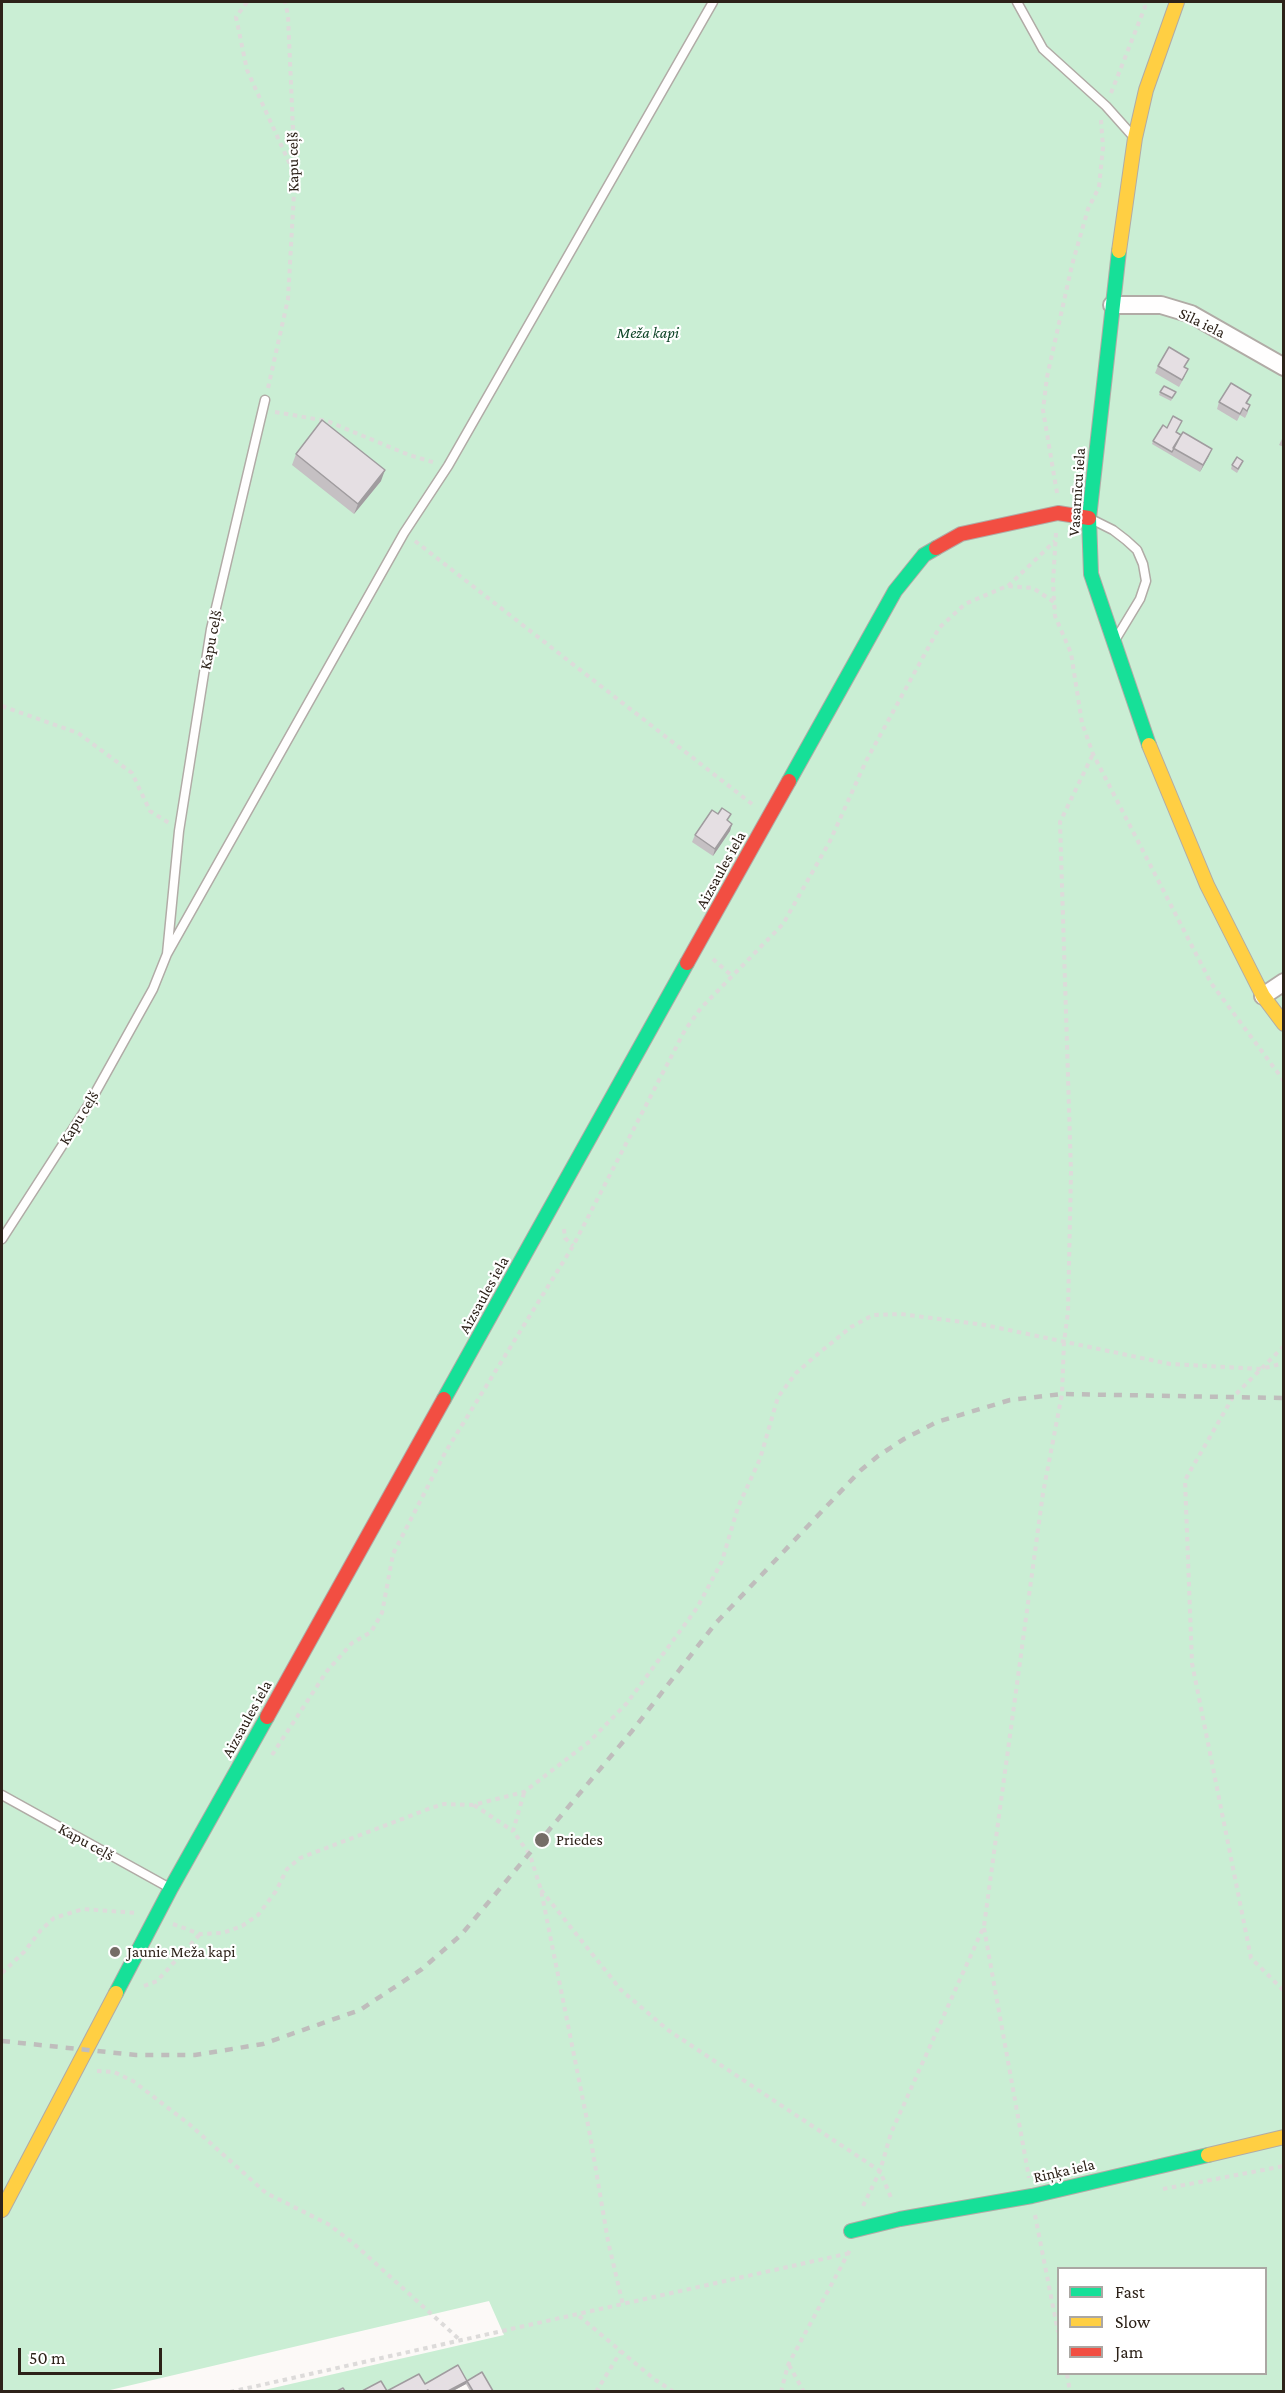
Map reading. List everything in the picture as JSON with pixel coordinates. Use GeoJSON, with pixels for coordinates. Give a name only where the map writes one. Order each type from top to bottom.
{"type":"FeatureCollection","features":[{"type":"Feature","properties":{"kind":"street","name":"Vasarnīcu iela"},"geometry":{"type":"LineString","coordinates":[[1176,2],[1146,90],[1135,138],[1112,305],[1089,518],[1091,575],[1145,734],[1207,885],[1263,996],[1284,1024]]}},
{"type":"Feature","properties":{"kind":"street","name":"Sila iela"},"geometry":{"type":"LineString","coordinates":[[1112,305],[1161,305],[1191,314],[1284,367]]}},
{"type":"Feature","properties":{"kind":"street","name":"Aizsaules iela"},"geometry":{"type":"LineString","coordinates":[[2,2210],[155,1917],[895,591],[924,555],[961,534],[1058,513],[1089,518]]}},
{"type":"Feature","properties":{"kind":"street"},"geometry":{"type":"LineString","coordinates":[[1263,996],[1284,982]]}},
{"type":"Feature","properties":{"kind":"street","name":"Riņķa iela"},"geometry":{"type":"LineString","coordinates":[[851,2231],[900,2219],[1032,2196],[1284,2137]]}},
{"type":"Feature","properties":{"kind":"lane"},"geometry":{"type":"LineString","coordinates":[[167,954],[404,533],[448,466],[713,2]]}},
{"type":"Feature","properties":{"kind":"lane"},"geometry":{"type":"LineString","coordinates":[[1017,2],[1043,49],[1106,106],[1135,138]]}},
{"type":"Feature","properties":{"kind":"lane","name":"Kapu ceļš"},"geometry":{"type":"LineString","coordinates":[[2,1239],[89,1104],[153,989],[167,954],[179,831],[212,629],[265,400]]}},
{"type":"Feature","properties":{"kind":"lane"},"geometry":{"type":"LineString","coordinates":[[1089,518],[1100,522],[1126,540],[1137,550],[1143,564],[1146,581],[1140,599],[1114,643]]}},
{"type":"Feature","properties":{"kind":"lane","name":"Kapu ceļš"},"geometry":{"type":"LineString","coordinates":[[2,1795],[171,1888]]}},
{"type":"Feature","properties":{"kind":"path"},"geometry":{"type":"LineString","coordinates":[[247,2],[236,17],[247,70],[295,175]]}},
{"type":"Feature","properties":{"kind":"path","name":"Kapu ceļš"},"geometry":{"type":"LineString","coordinates":[[265,400],[288,299],[295,175],[288,15],[285,2]]}},
{"type":"Feature","properties":{"kind":"path"},"geometry":{"type":"LineString","coordinates":[[1144,2],[1145,7],[1100,121],[1102,147],[1100,187],[1088,209],[1072,265],[1047,376],[1043,410],[1048,448],[1057,486],[1058,513],[1053,583],[1055,616],[1071,653],[1082,723],[1094,754],[1211,983],[1284,1081]]}},
{"type":"Feature","properties":{"kind":"path"},"geometry":{"type":"LineString","coordinates":[[263,410],[327,421],[408,455],[448,466]]}},
{"type":"Feature","properties":{"kind":"path"},"geometry":{"type":"LineString","coordinates":[[404,533],[769,817]]}},
{"type":"Feature","properties":{"kind":"path"},"geometry":{"type":"LineString","coordinates":[[269,1759],[327,1671],[352,1643],[371,1632],[382,1613],[393,1554],[446,1451],[573,1246],[685,1030],[701,1008],[783,924],[830,841],[866,761],[939,628],[965,604],[1007,586],[1055,541]]}},
{"type":"Feature","properties":{"kind":"path"},"geometry":{"type":"LineString","coordinates":[[1007,586],[1033,588],[1054,602]]}},
{"type":"Feature","properties":{"kind":"path"},"geometry":{"type":"LineString","coordinates":[[2,706],[78,733],[132,773],[150,811],[179,831]]}},
{"type":"Feature","properties":{"kind":"path"},"geometry":{"type":"LineString","coordinates":[[781,2391],[788,2364],[850,2253],[851,2231],[880,2171],[891,2133],[984,1926],[1042,1492],[1062,1394],[1064,1341],[1068,1312],[1071,1172],[1060,822],[1094,754]]}},
{"type":"Feature","properties":{"kind":"path"},"geometry":{"type":"LineString","coordinates":[[2,1973],[54,1918],[83,1909],[130,1911],[155,1917],[200,1934],[223,1933],[242,1926],[258,1916],[276,1892],[287,1869],[300,1858],[430,1808],[444,1804],[473,1805],[524,1792],[590,1741],[627,1703],[697,1608],[722,1561],[738,1507],[760,1459],[778,1396],[795,1373],[851,1327],[873,1315],[901,1314],[985,1325],[1170,1364],[1261,1369],[1284,1364]]}},
{"type":"Feature","properties":{"kind":"path"},"geometry":{"type":"LineString","coordinates":[[1284,1346],[1233,1397],[1185,1480],[1192,1663],[1251,1958],[1284,1991]]}},
{"type":"Feature","properties":{"kind":"path"},"geometry":{"type":"LineString","coordinates":[[513,1831],[524,1792]]}},
{"type":"Feature","properties":{"kind":"path"},"geometry":{"type":"LineString","coordinates":[[473,1805],[513,1831],[530,1855],[541,1890],[590,2134],[608,2241],[623,2305]]}},
{"type":"Feature","properties":{"kind":"path"},"geometry":{"type":"LineString","coordinates":[[541,1890],[621,1990],[668,2030],[880,2171],[900,2219]]}},
{"type":"Feature","properties":{"kind":"path"},"geometry":{"type":"LineString","coordinates":[[173,1925],[176,1916]]}},
{"type":"Feature","properties":{"kind":"path"},"geometry":{"type":"LineString","coordinates":[[984,1926],[1035,2214],[1057,2322]]}},
{"type":"Feature","properties":{"kind":"path"},"geometry":{"type":"LineString","coordinates":[[91,2071],[114,2072],[133,2081],[189,2124],[266,2193],[328,2224],[352,2242],[461,2341]]}},
{"type":"Feature","properties":{"kind":"path"},"geometry":{"type":"LineString","coordinates":[[1159,2190],[1284,2166]]}},
{"type":"Feature","properties":{"kind":"path"},"geometry":{"type":"LineString","coordinates":[[1024,2216],[1035,2214]]}},
{"type":"Feature","properties":{"kind":"path"},"geometry":{"type":"LineString","coordinates":[[230,2391],[579,2315],[862,2250]]}},
{"type":"Feature","properties":{"kind":"path"},"geometry":{"type":"LineString","coordinates":[[579,2315],[654,2379],[674,2391]]}},
{"type":"Feature","properties":{"kind":"path"},"geometry":{"type":"LineString","coordinates":[[596,2391],[621,2351]]}},
{"type":"Feature","properties":{"kind":"path"},"geometry":{"type":"LineString","coordinates":[[788,2364],[804,2391]]}},
{"type":"Feature","properties":{"kind":"path"},"geometry":{"type":"LineString","coordinates":[[1067,2375],[1070,2391]]}},
{"type":"Feature","properties":{"kind":"green space","name":"Meža kapi"},"geometry":{"type":"Polygon","coordinates":[[[2,2],[1283,2],[1283,2391],[490,2392],[466,2384],[392,2391],[260,2391],[504,2335],[489,2301],[106,2391],[2,2392],[2,2]]]}},
{"type":"Feature","properties":{"kind":"building"},"geometry":{"type":"Polygon","coordinates":[[[1169,347],[1189,359],[1184,367],[1188,369],[1182,380],[1158,366],[1169,347]]]}},
{"type":"Feature","properties":{"kind":"building"},"geometry":{"type":"Polygon","coordinates":[[[1231,383],[1251,395],[1246,403],[1250,405],[1247,411],[1243,408],[1240,414],[1219,402],[1231,383]]]}},
{"type":"Feature","properties":{"kind":"building"},"geometry":{"type":"Polygon","coordinates":[[[1164,386],[1176,392],[1172,398],[1160,392],[1164,386]]]}},
{"type":"Feature","properties":{"kind":"building"},"geometry":{"type":"Polygon","coordinates":[[[1173,416],[1182,421],[1176,432],[1181,435],[1172,452],[1153,441],[1163,425],[1167,428],[1173,416]]]}},
{"type":"Feature","properties":{"kind":"building"},"geometry":{"type":"Polygon","coordinates":[[[322,420],[385,470],[358,504],[296,454],[322,420]]]}},
{"type":"Feature","properties":{"kind":"building"},"geometry":{"type":"Polygon","coordinates":[[[1183,432],[1212,449],[1203,465],[1173,448],[1183,432]]]}},
{"type":"Feature","properties":{"kind":"building"},"geometry":{"type":"Polygon","coordinates":[[[1237,457],[1243,461],[1238,469],[1232,465],[1237,457]]]}},
{"type":"Feature","properties":{"kind":"building"},"geometry":{"type":"Polygon","coordinates":[[[722,808],[731,814],[727,820],[732,824],[715,849],[695,835],[712,810],[718,814],[722,808]]]}},
{"type":"Feature","properties":{"kind":"building"},"geometry":{"type":"Polygon","coordinates":[[[458,2365],[467,2381],[448,2391],[387,2391],[419,2374],[425,2384],[458,2365]]]}},
{"type":"Feature","properties":{"kind":"building"},"geometry":{"type":"Polygon","coordinates":[[[482,2372],[493,2391],[473,2391],[467,2381],[482,2372]]]}},
{"type":"Feature","properties":{"kind":"building"},"geometry":{"type":"Polygon","coordinates":[[[381,2381],[387,2391],[362,2391],[381,2381]]]}},
{"type":"Feature","properties":{"kind":"railway"},"geometry":{"type":"LineString","coordinates":[[2,2041],[136,2055],[195,2055],[263,2044],[360,2010],[422,1969],[461,1935],[632,1731],[715,1624],[861,1470],[904,1439],[937,1422],[1010,1400],[1062,1394],[1284,1398]]}},
{"type":"Feature","properties":{"kind":"traffic: fast"},"geometry":{"type":"LineString","coordinates":[[1119,251],[1089,518],[1091,574],[1149,745]]}},
{"type":"Feature","properties":{"kind":"traffic: fast"},"geometry":{"type":"LineString","coordinates":[[789,781],[895,591],[924,555],[936,548]]}},
{"type":"Feature","properties":{"kind":"traffic: fast"},"geometry":{"type":"LineString","coordinates":[[444,1399],[687,963]]}},
{"type":"Feature","properties":{"kind":"traffic: fast"},"geometry":{"type":"LineString","coordinates":[[116,1993],[171,1888],[267,1717]]}},
{"type":"Feature","properties":{"kind":"traffic: fast"},"geometry":{"type":"LineString","coordinates":[[851,2231],[900,2219],[1032,2196],[1208,2155]]}},
{"type":"Feature","properties":{"kind":"traffic: slow"},"geometry":{"type":"LineString","coordinates":[[1119,251],[1135,138],[1146,90],[1177,2]]}},
{"type":"Feature","properties":{"kind":"traffic: slow"},"geometry":{"type":"LineString","coordinates":[[1149,745],[1207,885],[1263,996],[1284,1024]]}},
{"type":"Feature","properties":{"kind":"traffic: slow"},"geometry":{"type":"LineString","coordinates":[[2,2210],[116,1993]]}},
{"type":"Feature","properties":{"kind":"traffic: slow"},"geometry":{"type":"LineString","coordinates":[[1208,2155],[1284,2137]]}},
{"type":"Feature","properties":{"kind":"traffic: jam"},"geometry":{"type":"LineString","coordinates":[[936,548],[961,534],[1058,513],[1089,518]]}},
{"type":"Feature","properties":{"kind":"traffic: jam"},"geometry":{"type":"LineString","coordinates":[[687,963],[789,781]]}},
{"type":"Feature","properties":{"kind":"traffic: jam"},"geometry":{"type":"LineString","coordinates":[[267,1717],[444,1399]]}},
{"type":"Feature","properties":{"kind":"place","name":"Priedes"},"geometry":{"type":"Point","coordinates":[542,1840]}},
{"type":"Feature","properties":{"kind":"place","name":"Jaunie Meža kapi"},"geometry":{"type":"Point","coordinates":[115,1952]}}]}
